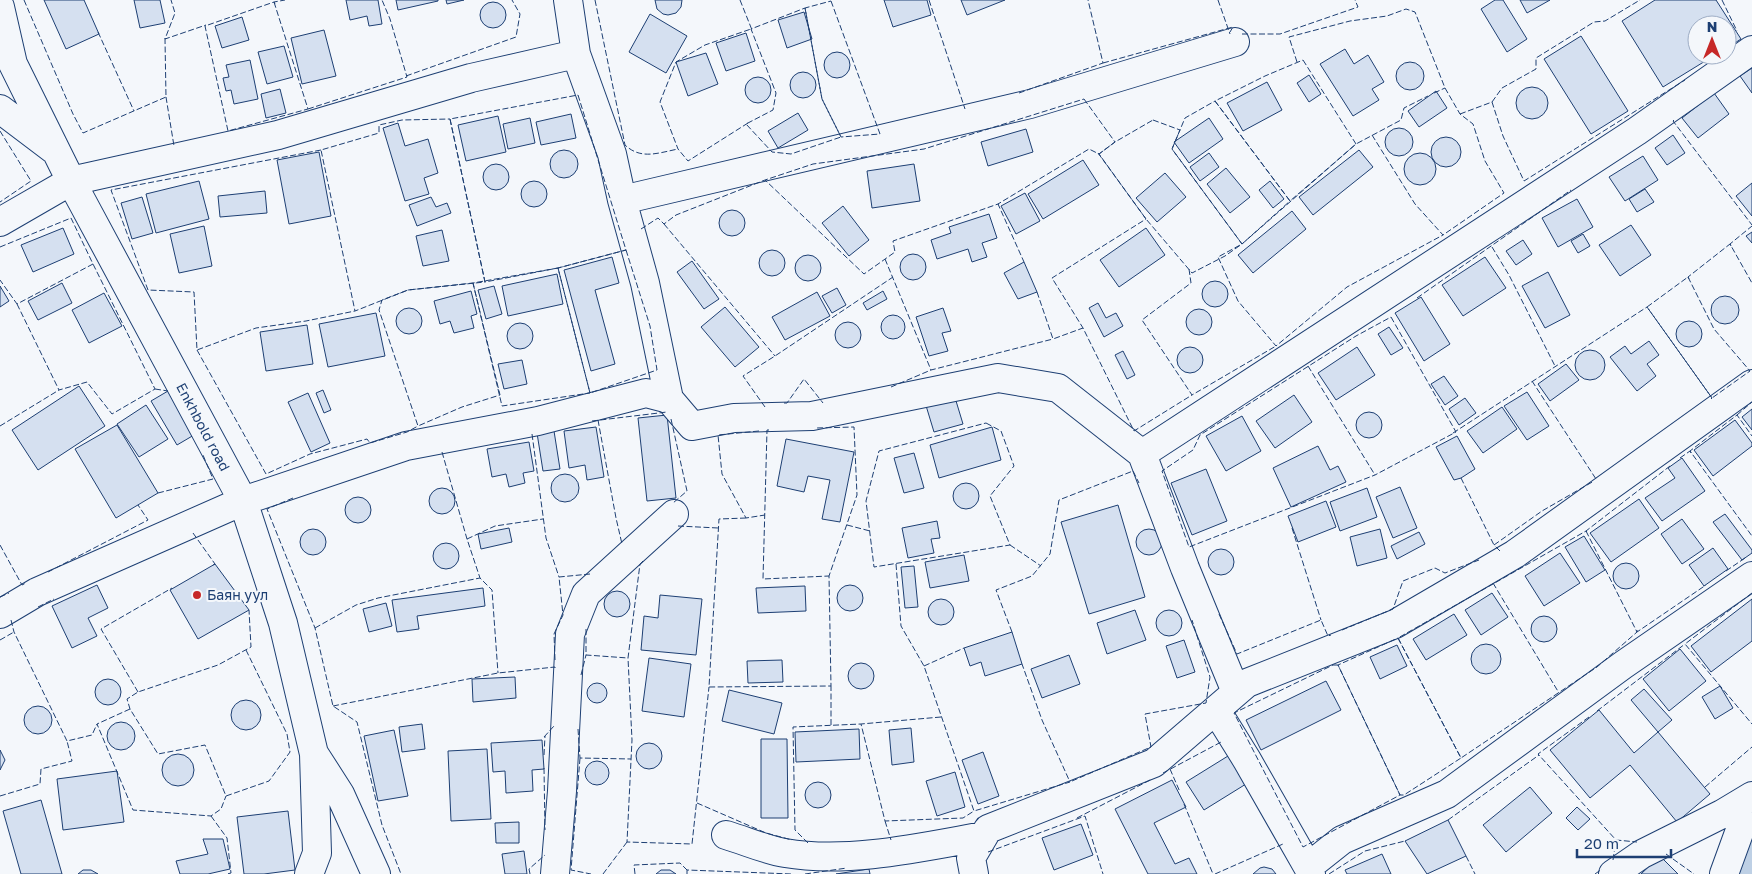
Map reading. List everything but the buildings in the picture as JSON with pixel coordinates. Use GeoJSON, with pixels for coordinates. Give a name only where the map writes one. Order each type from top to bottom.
{"type":"FeatureCollection","features":[{"type":"Feature","properties":{"kind":"street"},"geometry":{"type":"LineString","coordinates":[[568,0],[576,54],[612,154],[622,200],[645,283],[669,398],[692,426],[734,418],[812,416],[998,378],[1058,388],[1142,454],[1185,568],[1236,692]]}},
{"type":"Feature","properties":{"kind":"street","name":"Enkhbold road"},"geometry":{"type":"LineString","coordinates":[[0,7],[13,64],[71,181],[242,501],[283,623],[314,754],[317,853],[309,874]]}},
{"type":"Feature","properties":{"kind":"street"},"geometry":{"type":"LineString","coordinates":[[622,200],[1030,104],[1235,42]]}},
{"type":"Feature","properties":{"kind":"street"},"geometry":{"type":"LineString","coordinates":[[1142,454],[1637,131],[1752,50]]}},
{"type":"Feature","properties":{"kind":"street"},"geometry":{"type":"LineString","coordinates":[[0,222],[71,181],[278,135],[471,78],[576,54]]}},
{"type":"Feature","properties":{"kind":"street"},"geometry":{"type":"LineString","coordinates":[[0,109],[57,152]]}},
{"type":"Feature","properties":{"kind":"street"},"geometry":{"type":"LineString","coordinates":[[974,874],[971,858],[988,829],[1154,764],[1247,683],[1395,624],[1515,554],[1752,384]]}},
{"type":"Feature","properties":{"kind":"street"},"geometry":{"type":"LineString","coordinates":[[0,614],[37,592],[242,501],[406,446],[538,422],[646,393],[669,398]]}},
{"type":"Feature","properties":{"kind":"street"},"geometry":{"type":"LineString","coordinates":[[555,874],[562,790],[570,634],[586,594],[674,514]]}},
{"type":"Feature","properties":{"kind":"street"},"geometry":{"type":"LineString","coordinates":[[1216,710],[1247,760],[1309,870],[1342,840],[1448,794],[1623,665],[1752,576]]}},
{"type":"Feature","properties":{"kind":"street"},"geometry":{"type":"LineString","coordinates":[[314,754],[340,794],[376,874]]}},
{"type":"Feature","properties":{"kind":"street"},"geometry":{"type":"LineString","coordinates":[[1613,874],[1642,854],[1752,797]]}},
{"type":"Feature","properties":{"kind":"street"},"geometry":{"type":"LineString","coordinates":[[1724,874],[1752,797]]}},
{"type":"Feature","properties":{"kind":"street"},"geometry":{"type":"LineString","coordinates":[[726,835],[785,853],[820,856],[872,854],[984,836]]}},
{"type":"Feature","properties":{"kind":"waterway"},"geometry":{"type":"LineString","coordinates":[[1742,874],[1752,847]]}},
{"type":"Feature","properties":{"kind":"fence"},"geometry":{"type":"LineString","coordinates":[[24,0],[83,133],[166,97],[165,39],[175,13],[171,0]]}},
{"type":"Feature","properties":{"kind":"fence"},"geometry":{"type":"LineString","coordinates":[[275,4],[274,2],[285,0]]}},
{"type":"Feature","properties":{"kind":"fence"},"geometry":{"type":"LineString","coordinates":[[308,109],[407,77],[390,19],[382,0]]}},
{"type":"Feature","properties":{"kind":"fence"},"geometry":{"type":"LineString","coordinates":[[406,76],[516,37],[520,14],[512,0]]}},
{"type":"Feature","properties":{"kind":"fence"},"geometry":{"type":"LineString","coordinates":[[595,0],[625,145],[637,153],[644,154],[678,149]]}},
{"type":"Feature","properties":{"kind":"fence"},"geometry":{"type":"LineString","coordinates":[[740,0],[752,30]]}},
{"type":"Feature","properties":{"kind":"fence"},"geometry":{"type":"LineString","coordinates":[[929,0],[965,109]]}},
{"type":"Feature","properties":{"kind":"fence"},"geometry":{"type":"LineString","coordinates":[[1019,93],[1103,63],[1088,0]]}},
{"type":"Feature","properties":{"kind":"fence"},"geometry":{"type":"LineString","coordinates":[[1218,0],[1230,34]]}},
{"type":"Feature","properties":{"kind":"fence"},"geometry":{"type":"LineString","coordinates":[[1242,34],[1280,34],[1358,7],[1355,0]]}},
{"type":"Feature","properties":{"kind":"fence"},"geometry":{"type":"LineString","coordinates":[[1492,102],[1502,88],[1536,69],[1536,58],[1594,22],[1605,21],[1640,0]]}},
{"type":"Feature","properties":{"kind":"fence"},"geometry":{"type":"LineString","coordinates":[[1722,0],[1729,15]]}},
{"type":"Feature","properties":{"kind":"fence"},"geometry":{"type":"LineString","coordinates":[[831,1],[880,134],[841,137],[822,99],[805,8],[831,1]]}},
{"type":"Feature","properties":{"kind":"fence"},"geometry":{"type":"LineString","coordinates":[[274,2],[308,109],[228,131],[205,26],[274,2]]}},
{"type":"Feature","properties":{"kind":"fence"},"geometry":{"type":"LineString","coordinates":[[805,8],[822,99],[841,137],[791,154],[772,152],[746,124],[773,110],[776,93],[751,29],[805,8]]}},
{"type":"Feature","properties":{"kind":"fence"},"geometry":{"type":"LineString","coordinates":[[1297,62],[1289,37],[1350,21],[1387,16],[1406,9],[1415,12],[1445,88],[1460,114],[1473,124],[1485,161],[1504,193],[1443,235]]}},
{"type":"Feature","properties":{"kind":"fence"},"geometry":{"type":"LineString","coordinates":[[165,38],[206,25]]}},
{"type":"Feature","properties":{"kind":"fence"},"geometry":{"type":"LineString","coordinates":[[1103,63],[1233,27],[1230,32]]}},
{"type":"Feature","properties":{"kind":"fence"},"geometry":{"type":"LineString","coordinates":[[748,123],[688,161],[678,149],[660,102],[676,62],[705,45],[751,29]]}},
{"type":"Feature","properties":{"kind":"fence"},"geometry":{"type":"LineString","coordinates":[[98,32],[134,111]]}},
{"type":"Feature","properties":{"kind":"fence"},"geometry":{"type":"LineString","coordinates":[[1303,60],[1356,144],[1290,201],[1215,101],[1265,76],[1303,60]]}},
{"type":"Feature","properties":{"kind":"fence"},"geometry":{"type":"LineString","coordinates":[[1460,114],[1492,102],[1503,136],[1524,181],[1685,80]]}},
{"type":"Feature","properties":{"kind":"fence"},"geometry":{"type":"LineString","coordinates":[[1434,93],[1445,88]]}},
{"type":"Feature","properties":{"kind":"fence"},"geometry":{"type":"LineString","coordinates":[[578,95],[626,250],[558,268],[485,282],[450,119],[578,95]]}},
{"type":"Feature","properties":{"kind":"fence"},"geometry":{"type":"LineString","coordinates":[[1372,135],[1415,204],[1443,235],[1347,287],[1276,346],[1238,301],[1218,257],[1242,244],[1356,144],[1401,120],[1404,108],[1428,96]]}},
{"type":"Feature","properties":{"kind":"fence"},"geometry":{"type":"LineString","coordinates":[[166,97],[174,146]]}},
{"type":"Feature","properties":{"kind":"fence"},"geometry":{"type":"LineString","coordinates":[[1084,99],[1115,142],[1099,154],[1089,149],[998,204],[893,241],[895,252],[864,274],[765,180],[813,164],[924,149],[1084,99]]}},
{"type":"Feature","properties":{"kind":"fence"},"geometry":{"type":"LineString","coordinates":[[1215,101],[1290,201],[1242,244],[1172,149],[1185,118],[1215,101]]}},
{"type":"Feature","properties":{"kind":"fence"},"geometry":{"type":"LineString","coordinates":[[450,119],[485,282],[408,290],[355,311],[321,150],[379,133],[379,125],[402,120],[450,119]]}},
{"type":"Feature","properties":{"kind":"fence"},"geometry":{"type":"LineString","coordinates":[[1153,120],[1180,130],[1172,149],[1242,244],[1225,256],[1192,273],[1146,219],[1099,154],[1115,142],[1153,120]]}},
{"type":"Feature","properties":{"kind":"fence"},"geometry":{"type":"LineString","coordinates":[[1674,120],[1752,225]]}},
{"type":"Feature","properties":{"kind":"fence"},"geometry":{"type":"LineString","coordinates":[[0,131],[31,181],[0,202]]}},
{"type":"Feature","properties":{"kind":"fence"},"geometry":{"type":"LineString","coordinates":[[321,150],[111,190],[148,290],[194,292],[197,350],[256,328],[306,321],[355,311]]}},
{"type":"Feature","properties":{"kind":"fence"},"geometry":{"type":"LineString","coordinates":[[1098,153],[1146,219],[1052,278],[1083,328],[1134,431],[1192,395]]}},
{"type":"Feature","properties":{"kind":"fence"},"geometry":{"type":"LineString","coordinates":[[641,229],[658,218],[664,224],[676,215],[765,180]]}},
{"type":"Feature","properties":{"kind":"fence"},"geometry":{"type":"LineString","coordinates":[[1417,298],[1571,190]]}},
{"type":"Feature","properties":{"kind":"fence"},"geometry":{"type":"LineString","coordinates":[[999,204],[1024,262]]}},
{"type":"Feature","properties":{"kind":"fence"},"geometry":{"type":"LineString","coordinates":[[0,247],[71,218],[93,264],[17,304],[0,280]]}},
{"type":"Feature","properties":{"kind":"fence"},"geometry":{"type":"LineString","coordinates":[[664,224],[775,356]]}},
{"type":"Feature","properties":{"kind":"fence"},"geometry":{"type":"LineString","coordinates":[[1731,246],[1730,244],[1752,226]]}},
{"type":"Feature","properties":{"kind":"fence"},"geometry":{"type":"LineString","coordinates":[[1689,279],[1688,277],[1730,244],[1752,283]]}},
{"type":"Feature","properties":{"kind":"fence"},"geometry":{"type":"LineString","coordinates":[[1492,247],[1509,275],[1555,366]]}},
{"type":"Feature","properties":{"kind":"fence"},"geometry":{"type":"LineString","coordinates":[[626,250],[650,326],[657,370],[590,393],[558,268],[626,250]]}},
{"type":"Feature","properties":{"kind":"fence"},"geometry":{"type":"LineString","coordinates":[[885,259],[931,370],[1053,339]]}},
{"type":"Feature","properties":{"kind":"fence"},"geometry":{"type":"LineString","coordinates":[[17,304],[59,390],[87,382],[112,414],[155,389],[93,264]]}},
{"type":"Feature","properties":{"kind":"fence"},"geometry":{"type":"LineString","coordinates":[[558,268],[590,393],[502,406],[473,283],[558,268]]}},
{"type":"Feature","properties":{"kind":"fence"},"geometry":{"type":"LineString","coordinates":[[1189,269],[1191,283],[1142,320],[1192,395],[1276,346]]}},
{"type":"Feature","properties":{"kind":"fence"},"geometry":{"type":"LineString","coordinates":[[765,407],[743,376],[893,277]]}},
{"type":"Feature","properties":{"kind":"fence"},"geometry":{"type":"LineString","coordinates":[[1688,277],[1714,329],[1750,371],[1712,398],[1647,307],[1688,277]]}},
{"type":"Feature","properties":{"kind":"fence"},"geometry":{"type":"LineString","coordinates":[[473,283],[500,395],[462,407],[418,426],[379,310],[382,300],[408,290],[473,283]]}},
{"type":"Feature","properties":{"kind":"fence"},"geometry":{"type":"LineString","coordinates":[[1037,292],[1053,339],[1083,328]]}},
{"type":"Feature","properties":{"kind":"fence"},"geometry":{"type":"LineString","coordinates":[[1453,433],[1647,307],[1711,399]]}},
{"type":"Feature","properties":{"kind":"fence"},"geometry":{"type":"LineString","coordinates":[[1391,317],[1456,432],[1375,475],[1189,547],[1162,471],[1193,450],[1200,435],[1356,336],[1391,317]]}},
{"type":"Feature","properties":{"kind":"fence"},"geometry":{"type":"LineString","coordinates":[[197,350],[266,474],[310,454],[367,439],[370,443],[407,432],[418,426]]}},
{"type":"Feature","properties":{"kind":"fence"},"geometry":{"type":"LineString","coordinates":[[1308,366],[1375,475]]}},
{"type":"Feature","properties":{"kind":"fence"},"geometry":{"type":"LineString","coordinates":[[891,387],[931,370]]}},
{"type":"Feature","properties":{"kind":"fence"},"geometry":{"type":"LineString","coordinates":[[784,403],[787,403],[804,379],[823,403]]}},
{"type":"Feature","properties":{"kind":"fence"},"geometry":{"type":"LineString","coordinates":[[1532,381],[1596,479]]}},
{"type":"Feature","properties":{"kind":"fence"},"geometry":{"type":"LineString","coordinates":[[155,389],[168,391]]}},
{"type":"Feature","properties":{"kind":"fence"},"geometry":{"type":"LineString","coordinates":[[0,426],[59,390]]}},
{"type":"Feature","properties":{"kind":"fence"},"geometry":{"type":"LineString","coordinates":[[1737,415],[1752,402]]}},
{"type":"Feature","properties":{"kind":"fence"},"geometry":{"type":"LineString","coordinates":[[592,421],[667,412]]}},
{"type":"Feature","properties":{"kind":"fence"},"geometry":{"type":"LineString","coordinates":[[1691,453],[1690,451],[1737,415],[1752,436]]}},
{"type":"Feature","properties":{"kind":"fence"},"geometry":{"type":"LineString","coordinates":[[671,419],[687,491],[673,503]]}},
{"type":"Feature","properties":{"kind":"fence"},"geometry":{"type":"LineString","coordinates":[[598,420],[622,544]]}},
{"type":"Feature","properties":{"kind":"fence"},"geometry":{"type":"LineString","coordinates":[[986,423],[1001,431],[1014,466],[990,496],[1010,545],[874,567],[866,501],[879,451],[986,423]]}},
{"type":"Feature","properties":{"kind":"fence"},"geometry":{"type":"LineString","coordinates":[[746,518],[719,519],[709,687],[831,686],[829,576],[857,495],[854,427],[816,428]]}},
{"type":"Feature","properties":{"kind":"fence"},"geometry":{"type":"LineString","coordinates":[[769,430],[767,430],[763,579],[829,576]]}},
{"type":"Feature","properties":{"kind":"fence"},"geometry":{"type":"LineString","coordinates":[[759,431],[718,435],[722,474],[746,518],[765,515]]}},
{"type":"Feature","properties":{"kind":"fence"},"geometry":{"type":"LineString","coordinates":[[532,434],[546,538],[559,577]]}},
{"type":"Feature","properties":{"kind":"fence"},"geometry":{"type":"LineString","coordinates":[[1680,458],[1690,451],[1752,536]]}},
{"type":"Feature","properties":{"kind":"fence"},"geometry":{"type":"LineString","coordinates":[[442,452],[480,578],[492,590],[498,673]]}},
{"type":"Feature","properties":{"kind":"fence"},"geometry":{"type":"LineString","coordinates":[[158,493],[213,479],[203,455]]}},
{"type":"Feature","properties":{"kind":"fence"},"geometry":{"type":"LineString","coordinates":[[1587,532],[1670,466]]}},
{"type":"Feature","properties":{"kind":"fence"},"geometry":{"type":"LineString","coordinates":[[1012,632],[996,590],[1032,576],[1050,554],[1059,500],[1133,471],[1139,483]]}},
{"type":"Feature","properties":{"kind":"fence"},"geometry":{"type":"LineString","coordinates":[[1461,478],[1494,545]]}},
{"type":"Feature","properties":{"kind":"fence"},"geometry":{"type":"LineString","coordinates":[[1500,551],[1494,545],[1542,511],[1594,481]]}},
{"type":"Feature","properties":{"kind":"fence"},"geometry":{"type":"LineString","coordinates":[[293,498],[267,509],[315,628],[333,706],[357,722],[382,825],[401,874]]}},
{"type":"Feature","properties":{"kind":"fence"},"geometry":{"type":"LineString","coordinates":[[48,572],[148,520],[138,505]]}},
{"type":"Feature","properties":{"kind":"fence"},"geometry":{"type":"LineString","coordinates":[[467,539],[495,526],[543,519]]}},
{"type":"Feature","properties":{"kind":"fence"},"geometry":{"type":"LineString","coordinates":[[847,525],[870,531]]}},
{"type":"Feature","properties":{"kind":"fence"},"geometry":{"type":"LineString","coordinates":[[678,526],[718,528]]}},
{"type":"Feature","properties":{"kind":"fence"},"geometry":{"type":"LineString","coordinates":[[1292,528],[1321,620]]}},
{"type":"Feature","properties":{"kind":"fence"},"geometry":{"type":"LineString","coordinates":[[1586,531],[1637,632],[1597,667],[1461,758],[1398,638],[1586,531]]}},
{"type":"Feature","properties":{"kind":"fence"},"geometry":{"type":"LineString","coordinates":[[193,533],[215,564],[213,565]]}},
{"type":"Feature","properties":{"kind":"fence"},"geometry":{"type":"LineString","coordinates":[[0,545],[22,585],[26,583]]}},
{"type":"Feature","properties":{"kind":"fence"},"geometry":{"type":"LineString","coordinates":[[1010,545],[1041,566]]}},
{"type":"Feature","properties":{"kind":"fence"},"geometry":{"type":"LineString","coordinates":[[1726,571],[1745,558]]}},
{"type":"Feature","properties":{"kind":"fence"},"geometry":{"type":"LineString","coordinates":[[1342,630],[1393,609],[1403,581],[1435,568],[1445,573],[1479,560]]}},
{"type":"Feature","properties":{"kind":"fence"},"geometry":{"type":"LineString","coordinates":[[643,561],[640,564],[628,658],[632,740],[627,842],[692,844],[709,687]]}},
{"type":"Feature","properties":{"kind":"fence"},"geometry":{"type":"LineString","coordinates":[[896,564],[901,626],[924,666],[974,811],[1070,782],[1042,720],[1022,664]]}},
{"type":"Feature","properties":{"kind":"fence"},"geometry":{"type":"LineString","coordinates":[[555,660],[554,634],[563,615],[559,577],[590,574]]}},
{"type":"Feature","properties":{"kind":"fence"},"geometry":{"type":"LineString","coordinates":[[315,628],[356,605],[378,598],[480,578]]}},
{"type":"Feature","properties":{"kind":"fence"},"geometry":{"type":"LineString","coordinates":[[1493,583],[1559,693]]}},
{"type":"Feature","properties":{"kind":"fence"},"geometry":{"type":"LineString","coordinates":[[1637,630],[1637,632],[1706,585]]}},
{"type":"Feature","properties":{"kind":"fence"},"geometry":{"type":"LineString","coordinates":[[138,692],[101,629],[172,588]]}},
{"type":"Feature","properties":{"kind":"fence"},"geometry":{"type":"LineString","coordinates":[[0,597],[9,593]]}},
{"type":"Feature","properties":{"kind":"fence"},"geometry":{"type":"LineString","coordinates":[[1752,593],[1685,644],[1752,724]]}},
{"type":"Feature","properties":{"kind":"fence"},"geometry":{"type":"LineString","coordinates":[[38,607],[54,599]]}},
{"type":"Feature","properties":{"kind":"fence"},"geometry":{"type":"LineString","coordinates":[[246,650],[287,734],[290,752],[269,781],[226,796],[205,745],[158,754],[130,709],[127,699],[138,692],[218,665],[251,647],[249,610]]}},
{"type":"Feature","properties":{"kind":"fence"},"geometry":{"type":"LineString","coordinates":[[1219,614],[1237,654],[1321,620],[1328,636],[1331,635]]}},
{"type":"Feature","properties":{"kind":"fence"},"geometry":{"type":"LineString","coordinates":[[11,620],[14,632],[67,741],[92,735],[97,724]]}},
{"type":"Feature","properties":{"kind":"fence"},"geometry":{"type":"LineString","coordinates":[[1072,781],[1151,747],[1145,714],[1206,703],[1210,677],[1192,620]]}},
{"type":"Feature","properties":{"kind":"fence"},"geometry":{"type":"LineString","coordinates":[[586,629],[586,655],[628,658]]}},
{"type":"Feature","properties":{"kind":"fence"},"geometry":{"type":"LineString","coordinates":[[0,640],[14,632]]}},
{"type":"Feature","properties":{"kind":"fence"},"geometry":{"type":"LineString","coordinates":[[1398,638],[1461,758],[1404,795],[1400,795],[1338,665],[1398,638]]}},
{"type":"Feature","properties":{"kind":"fence"},"geometry":{"type":"LineString","coordinates":[[1597,711],[1685,644]]}},
{"type":"Feature","properties":{"kind":"fence"},"geometry":{"type":"LineString","coordinates":[[924,666],[964,648]]}},
{"type":"Feature","properties":{"kind":"fence"},"geometry":{"type":"LineString","coordinates":[[581,675],[586,655]]}},
{"type":"Feature","properties":{"kind":"fence"},"geometry":{"type":"LineString","coordinates":[[1333,665],[1338,665],[1400,795],[1303,847],[1234,713],[1333,665]]}},
{"type":"Feature","properties":{"kind":"fence"},"geometry":{"type":"LineString","coordinates":[[333,706],[498,673],[555,668]]}},
{"type":"Feature","properties":{"kind":"fence"},"geometry":{"type":"LineString","coordinates":[[831,686],[831,725]]}},
{"type":"Feature","properties":{"kind":"fence"},"geometry":{"type":"LineString","coordinates":[[130,709],[97,724],[133,810],[211,816],[221,809],[226,796]]}},
{"type":"Feature","properties":{"kind":"fence"},"geometry":{"type":"LineString","coordinates":[[941,717],[861,724],[885,821],[963,818],[974,811]]}},
{"type":"Feature","properties":{"kind":"fence"},"geometry":{"type":"LineString","coordinates":[[1589,717],[1538,754],[1616,840],[1637,842]]}},
{"type":"Feature","properties":{"kind":"fence"},"geometry":{"type":"LineString","coordinates":[[808,843],[795,830],[793,727],[861,724]]}},
{"type":"Feature","properties":{"kind":"fence"},"geometry":{"type":"LineString","coordinates":[[544,737],[554,726]]}},
{"type":"Feature","properties":{"kind":"fence"},"geometry":{"type":"LineString","coordinates":[[578,729],[580,758],[631,759]]}},
{"type":"Feature","properties":{"kind":"fence"},"geometry":{"type":"LineString","coordinates":[[544,755],[545,736]]}},
{"type":"Feature","properties":{"kind":"fence"},"geometry":{"type":"LineString","coordinates":[[0,796],[40,784],[41,769],[72,761],[67,741]]}},
{"type":"Feature","properties":{"kind":"fence"},"geometry":{"type":"LineString","coordinates":[[1163,773],[1223,741]]}},
{"type":"Feature","properties":{"kind":"fence"},"geometry":{"type":"LineString","coordinates":[[1705,787],[1752,747]]}},
{"type":"Feature","properties":{"kind":"fence"},"geometry":{"type":"LineString","coordinates":[[1448,820],[1539,755]]}},
{"type":"Feature","properties":{"kind":"fence"},"geometry":{"type":"LineString","coordinates":[[580,758],[571,870],[591,874]]}},
{"type":"Feature","properties":{"kind":"fence"},"geometry":{"type":"LineString","coordinates":[[544,768],[545,830]]}},
{"type":"Feature","properties":{"kind":"fence"},"geometry":{"type":"LineString","coordinates":[[1170,769],[1180,792]]}},
{"type":"Feature","properties":{"kind":"fence"},"geometry":{"type":"LineString","coordinates":[[1077,818],[1152,779]]}},
{"type":"Feature","properties":{"kind":"fence"},"geometry":{"type":"LineString","coordinates":[[697,803],[766,833],[792,840]]}},
{"type":"Feature","properties":{"kind":"fence"},"geometry":{"type":"LineString","coordinates":[[1184,804],[1213,874]]}},
{"type":"Feature","properties":{"kind":"fence"},"geometry":{"type":"LineString","coordinates":[[211,816],[227,838],[231,873],[227,874]]}},
{"type":"Feature","properties":{"kind":"fence"},"geometry":{"type":"LineString","coordinates":[[988,852],[1085,816],[1103,874]]}},
{"type":"Feature","properties":{"kind":"fence"},"geometry":{"type":"LineString","coordinates":[[885,821],[891,840]]}},
{"type":"Feature","properties":{"kind":"fence"},"geometry":{"type":"LineString","coordinates":[[1613,860],[1616,840]]}},
{"type":"Feature","properties":{"kind":"fence"},"geometry":{"type":"LineString","coordinates":[[1329,874],[1365,851],[1405,841]]}},
{"type":"Feature","properties":{"kind":"fence"},"geometry":{"type":"LineString","coordinates":[[603,874],[627,842]]}},
{"type":"Feature","properties":{"kind":"fence"},"geometry":{"type":"LineString","coordinates":[[1215,874],[1283,844]]}},
{"type":"Feature","properties":{"kind":"fence"},"geometry":{"type":"LineString","coordinates":[[1666,854],[1694,874]]}},
{"type":"Feature","properties":{"kind":"fence"},"geometry":{"type":"LineString","coordinates":[[530,874],[529,869],[545,855]]}},
{"type":"Feature","properties":{"kind":"fence"},"geometry":{"type":"LineString","coordinates":[[1466,856],[1475,874]]}},
{"type":"Feature","properties":{"kind":"fence"},"geometry":{"type":"LineString","coordinates":[[635,874],[634,865],[680,863],[687,870]]}},
{"type":"Feature","properties":{"kind":"fence"},"geometry":{"type":"LineString","coordinates":[[805,874],[847,868]]}},
{"type":"Feature","properties":{"kind":"fence"},"geometry":{"type":"LineString","coordinates":[[1595,874],[1602,869]]}},
{"type":"Feature","properties":{"kind":"fence"},"geometry":{"type":"LineString","coordinates":[[687,874],[687,870],[792,874]]}},
{"type":"Feature","properties":{"kind":"place","name":"Баян уул"},"geometry":{"type":"Point","coordinates":[197,595]}}]}
